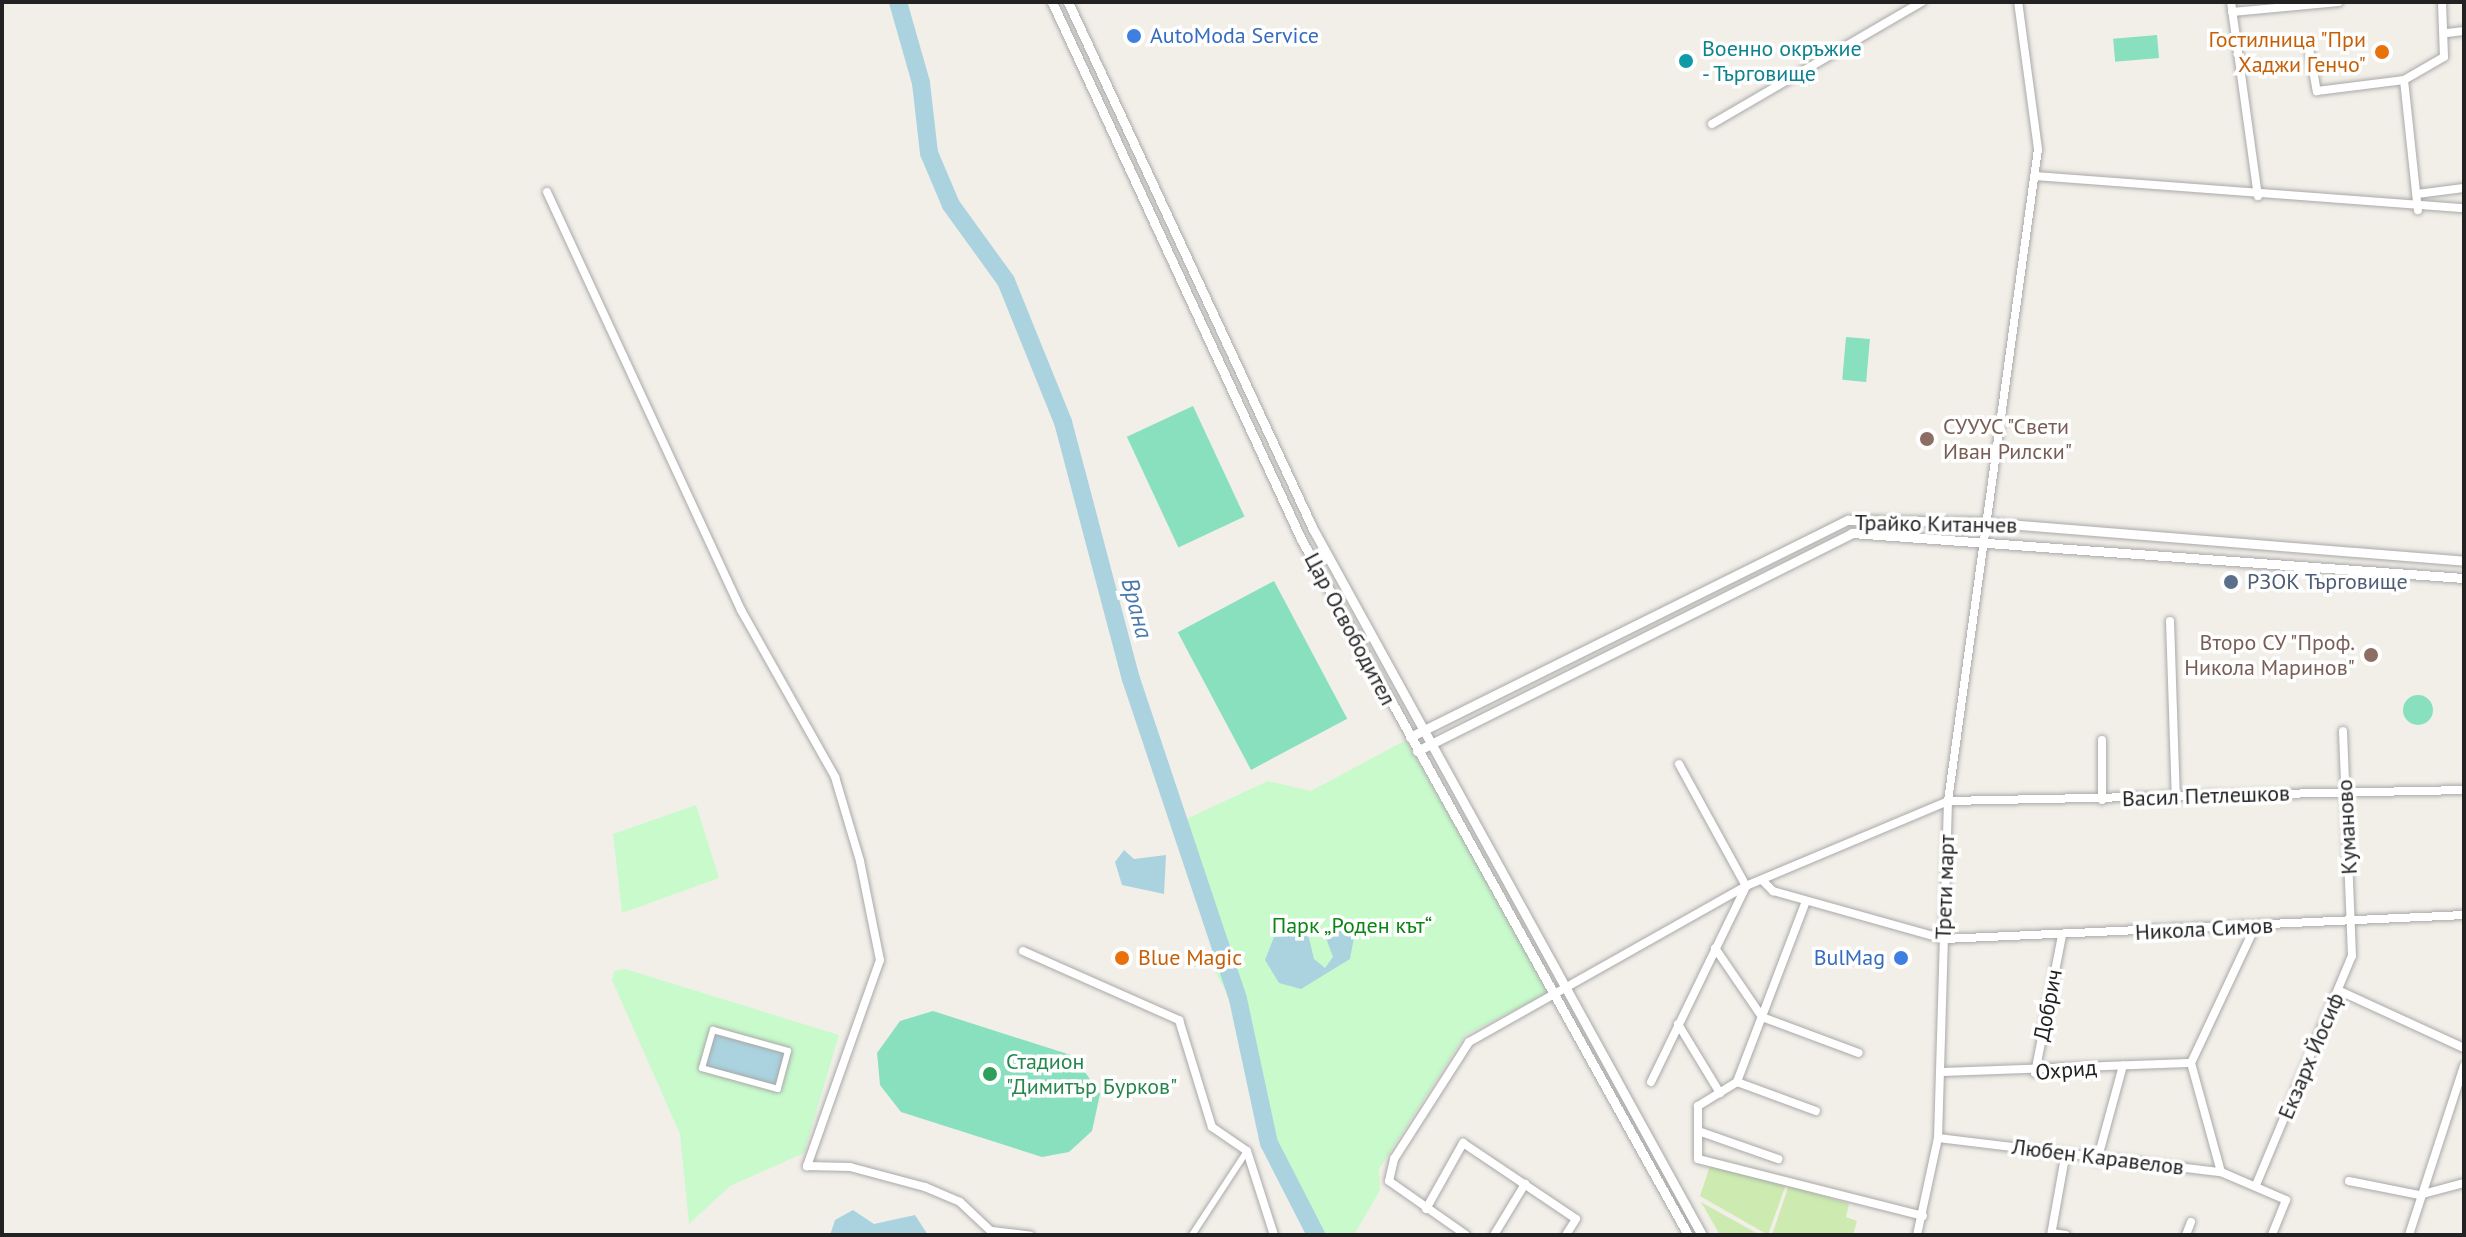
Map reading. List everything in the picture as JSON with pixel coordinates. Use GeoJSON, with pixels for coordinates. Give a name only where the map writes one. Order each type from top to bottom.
{"type":"FeatureCollection","features":[{"type":"Feature","properties":{"kind":"street","name":"Цар Освободител"},"geometry":{"type":"LineString","coordinates":[[1052,2],[1301,539],[1688,1235]]}},
{"type":"Feature","properties":{"kind":"street","name":"Цар Освободител"},"geometry":{"type":"LineString","coordinates":[[1068,2],[1247,394],[1430,743],[1702,1235]]}},
{"type":"Feature","properties":{"kind":"street"},"geometry":{"type":"LineString","coordinates":[[1712,124],[1922,2]]}},
{"type":"Feature","properties":{"kind":"street","name":"Трети март"},"geometry":{"type":"LineString","coordinates":[[1917,1235],[1938,1138],[1948,801],[1983,522],[2035,176],[2037,129],[2018,2]]}},
{"type":"Feature","properties":{"kind":"street"},"geometry":{"type":"LineString","coordinates":[[2231,2],[2258,196]]}},
{"type":"Feature","properties":{"kind":"street"},"geometry":{"type":"LineString","coordinates":[[2232,12],[2339,2]]}},
{"type":"Feature","properties":{"kind":"street"},"geometry":{"type":"LineString","coordinates":[[2310,53],[2317,91],[2404,80],[2444,57],[2447,33],[2442,2]]}},
{"type":"Feature","properties":{"kind":"street"},"geometry":{"type":"LineString","coordinates":[[2447,33],[2464,31]]}},
{"type":"Feature","properties":{"kind":"street"},"geometry":{"type":"LineString","coordinates":[[2404,80],[2418,210]]}},
{"type":"Feature","properties":{"kind":"street"},"geometry":{"type":"LineString","coordinates":[[2035,176],[2418,210],[2464,208]]}},
{"type":"Feature","properties":{"kind":"street"},"geometry":{"type":"LineString","coordinates":[[2417,194],[2464,188]]}},
{"type":"Feature","properties":{"kind":"street"},"geometry":{"type":"LineString","coordinates":[[547,192],[610,339],[729,572],[741,610],[835,777],[865,882],[880,960],[807,1166],[850,1167],[925,1187],[960,1202],[994,1232],[1031,1235]]}},
{"type":"Feature","properties":{"kind":"street","name":"Трайко Китанчев"},"geometry":{"type":"LineString","coordinates":[[1410,737],[1823,529],[1873,519],[1983,522],[2464,561]]}},
{"type":"Feature","properties":{"kind":"street","name":"Трайко Китанчев"},"geometry":{"type":"LineString","coordinates":[[1417,751],[1826,541],[1866,532],[2464,578]]}},
{"type":"Feature","properties":{"kind":"street"},"geometry":{"type":"LineString","coordinates":[[2170,621],[2176,798]]}},
{"type":"Feature","properties":{"kind":"street","name":"Куманово"},"geometry":{"type":"LineString","coordinates":[[2343,731],[2352,923]]}},
{"type":"Feature","properties":{"kind":"street"},"geometry":{"type":"LineString","coordinates":[[2102,740],[2102,800]]}},
{"type":"Feature","properties":{"kind":"street"},"geometry":{"type":"LineString","coordinates":[[1679,764],[1746,886]]}},
{"type":"Feature","properties":{"kind":"street","name":"Васил Петлешков"},"geometry":{"type":"LineString","coordinates":[[1948,801],[2464,790]]}},
{"type":"Feature","properties":{"kind":"street"},"geometry":{"type":"LineString","coordinates":[[1466,1235],[1393,1189],[1394,1159],[1469,1042],[1746,886],[1948,801]]}},
{"type":"Feature","properties":{"kind":"street","name":"Никола Симов"},"geometry":{"type":"LineString","coordinates":[[1762,880],[1806,901],[1944,939],[2352,923],[2464,915]]}},
{"type":"Feature","properties":{"kind":"street"},"geometry":{"type":"LineString","coordinates":[[1651,1082],[1746,886]]}},
{"type":"Feature","properties":{"kind":"street"},"geometry":{"type":"LineString","coordinates":[[1806,901],[1737,1082],[1698,1106],[1701,1132],[1693,1143],[1698,1159],[1923,1216]]}},
{"type":"Feature","properties":{"kind":"street","name":"Екзарх Йосиф"},"geometry":{"type":"LineString","coordinates":[[2256,1185],[2340,991],[2352,923]]}},
{"type":"Feature","properties":{"kind":"street"},"geometry":{"type":"LineString","coordinates":[[2221,1172],[2191,1063],[2255,927]]}},
{"type":"Feature","properties":{"kind":"street","name":"Добрич"},"geometry":{"type":"LineString","coordinates":[[2035,1073],[2062,936]]}},
{"type":"Feature","properties":{"kind":"street"},"geometry":{"type":"LineString","coordinates":[[1715,948],[1762,1017],[1859,1053]]}},
{"type":"Feature","properties":{"kind":"street"},"geometry":{"type":"LineString","coordinates":[[1023,951],[1179,1020],[1212,1127],[1247,1151],[1274,1235]]}},
{"type":"Feature","properties":{"kind":"street"},"geometry":{"type":"LineString","coordinates":[[2340,991],[2464,1048]]}},
{"type":"Feature","properties":{"kind":"street"},"geometry":{"type":"LineString","coordinates":[[1678,1024],[1720,1093]]}},
{"type":"Feature","properties":{"kind":"street"},"geometry":{"type":"LineString","coordinates":[[713,1030],[788,1051],[778,1089],[702,1068],[713,1030]]}},
{"type":"Feature","properties":{"kind":"street","name":"Охрид"},"geometry":{"type":"LineString","coordinates":[[1940,1072],[2035,1073],[2191,1063]]}},
{"type":"Feature","properties":{"kind":"street"},"geometry":{"type":"LineString","coordinates":[[2097,1161],[2123,1065]]}},
{"type":"Feature","properties":{"kind":"street"},"geometry":{"type":"LineString","coordinates":[[2409,1235],[2419,1195],[2464,1066]]}},
{"type":"Feature","properties":{"kind":"street"},"geometry":{"type":"LineString","coordinates":[[1737,1082],[1816,1111]]}},
{"type":"Feature","properties":{"kind":"street"},"geometry":{"type":"LineString","coordinates":[[1701,1132],[1778,1159]]}},
{"type":"Feature","properties":{"kind":"street","name":"Любен Каравелов"},"geometry":{"type":"LineString","coordinates":[[1938,1138],[2097,1161],[2221,1172],[2286,1200],[2272,1235]]}},
{"type":"Feature","properties":{"kind":"street"},"geometry":{"type":"LineString","coordinates":[[1426,1209],[1463,1143],[1576,1219],[1566,1235]]}},
{"type":"Feature","properties":{"kind":"street"},"geometry":{"type":"LineString","coordinates":[[1192,1235],[1247,1151]]}},
{"type":"Feature","properties":{"kind":"street"},"geometry":{"type":"LineString","coordinates":[[2065,1157],[2052,1234],[2066,1235]]}},
{"type":"Feature","properties":{"kind":"street"},"geometry":{"type":"LineString","coordinates":[[2349,1181],[2419,1195],[2464,1183]]}},
{"type":"Feature","properties":{"kind":"street"},"geometry":{"type":"LineString","coordinates":[[1494,1235],[1525,1184]]}},
{"type":"Feature","properties":{"kind":"street"},"geometry":{"type":"LineString","coordinates":[[2186,1235],[2191,1222]]}},
{"type":"Feature","properties":{"kind":"green space"},"geometry":{"type":"Polygon","coordinates":[[[2157,35],[2159,58],[2115,62],[2113,39],[2157,35]]]}},
{"type":"Feature","properties":{"kind":"green space"},"geometry":{"type":"Polygon","coordinates":[[[1846,337],[1870,339],[1866,382],[1842,380],[1846,337]]]}},
{"type":"Feature","properties":{"kind":"green space"},"geometry":{"type":"Polygon","coordinates":[[[1193,406],[1245,517],[1178,547],[1127,437],[1193,406]]]}},
{"type":"Feature","properties":{"kind":"green space"},"geometry":{"type":"Polygon","coordinates":[[[1274,581],[1347,719],[1251,770],[1178,632],[1274,581]]]}},
{"type":"Feature","properties":{"kind":"green space"},"geometry":{"type":"Polygon","coordinates":[[[2418,695],[2424,696],[2432,704],[2432,716],[2424,724],[2418,725],[2412,724],[2404,716],[2403,710],[2404,704],[2412,696],[2418,695]]]}},
{"type":"Feature","properties":{"kind":"green space","name":"Парк „Роден кът“"},"geometry":{"type":"Polygon","coordinates":[[[1406,740],[1550,992],[1465,1035],[1379,1169],[1380,1190],[1354,1235],[1317,1235],[1266,1134],[1252,1036],[1215,972],[1212,924],[1184,820],[1268,781],[1311,791],[1406,740]]]}},
{"type":"Feature","properties":{"kind":"green space"},"geometry":{"type":"Polygon","coordinates":[[[696,805],[719,878],[622,913],[613,834],[696,805]]]}},
{"type":"Feature","properties":{"kind":"green space"},"geometry":{"type":"Polygon","coordinates":[[[625,969],[839,1035],[804,1153],[730,1186],[689,1224],[680,1134],[612,980],[614,971],[625,969]]]}},
{"type":"Feature","properties":{"kind":"green space"},"geometry":{"type":"Polygon","coordinates":[[[933,1011],[1074,1056],[1100,1094],[1092,1131],[1069,1152],[1042,1157],[901,1112],[880,1085],[877,1053],[900,1021],[933,1011]]]}},
{"type":"Feature","properties":{"kind":"green space"},"geometry":{"type":"Polygon","coordinates":[[[1710,1166],[1786,1184],[1768,1235],[1700,1196],[1710,1166]]]}},
{"type":"Feature","properties":{"kind":"green space"},"geometry":{"type":"Polygon","coordinates":[[[1789,1185],[1849,1204],[1846,1217],[1857,1221],[1853,1235],[1772,1235],[1789,1185]]]}},
{"type":"Feature","properties":{"kind":"green space"},"geometry":{"type":"Polygon","coordinates":[[[1701,1202],[1760,1235],[1720,1235],[1701,1202]]]}},
{"type":"Feature","properties":{"kind":"water"},"geometry":{"type":"Polygon","coordinates":[[[1124,850],[1134,859],[1166,855],[1164,894],[1122,885],[1115,862],[1124,850]]]}},
{"type":"Feature","properties":{"kind":"water"},"geometry":{"type":"Polygon","coordinates":[[[1332,925],[1354,937],[1350,959],[1301,989],[1279,983],[1265,960],[1274,937],[1308,934],[1314,959],[1325,968],[1333,957],[1326,938],[1332,925]]]}},
{"type":"Feature","properties":{"kind":"water"},"geometry":{"type":"Polygon","coordinates":[[[714,1033],[785,1052],[776,1086],[705,1067],[714,1033]]]}},
{"type":"Feature","properties":{"kind":"water"},"geometry":{"type":"Polygon","coordinates":[[[853,1210],[874,1224],[915,1215],[928,1235],[830,1235],[835,1220],[853,1210]]]}},
{"type":"Feature","properties":{"kind":"waterway","name":"Врана"},"geometry":{"type":"LineString","coordinates":[[898,2],[921,83],[929,153],[951,205],[1006,281],[1063,422],[1131,679],[1238,999],[1269,1143],[1316,1235]]}},
{"type":"Feature","properties":{"kind":"place","name":"AutoModa Service"},"geometry":{"type":"Point","coordinates":[1134,36]}},
{"type":"Feature","properties":{"kind":"place","name":"Гостилница \"При Хаджи Генчо\""},"geometry":{"type":"Point","coordinates":[2382,52]}},
{"type":"Feature","properties":{"kind":"place","name":"Военно окръжие - Търговище"},"geometry":{"type":"Point","coordinates":[1686,61]}},
{"type":"Feature","properties":{"kind":"place","name":"СУУУС \"Свети Иван Рилски\""},"geometry":{"type":"Point","coordinates":[1927,439]}},
{"type":"Feature","properties":{"kind":"place","name":"РЗОК Търговище"},"geometry":{"type":"Point","coordinates":[2231,582]}},
{"type":"Feature","properties":{"kind":"place","name":"Второ СУ \"Проф. Никола Маринов\""},"geometry":{"type":"Point","coordinates":[2371,655]}},
{"type":"Feature","properties":{"kind":"place","name":"Blue Magic"},"geometry":{"type":"Point","coordinates":[1122,958]}},
{"type":"Feature","properties":{"kind":"place","name":"BulMag"},"geometry":{"type":"Point","coordinates":[1901,958]}},
{"type":"Feature","properties":{"kind":"place","name":"Стадион \"Димитър Бурков\""},"geometry":{"type":"Point","coordinates":[990,1074]}}]}
